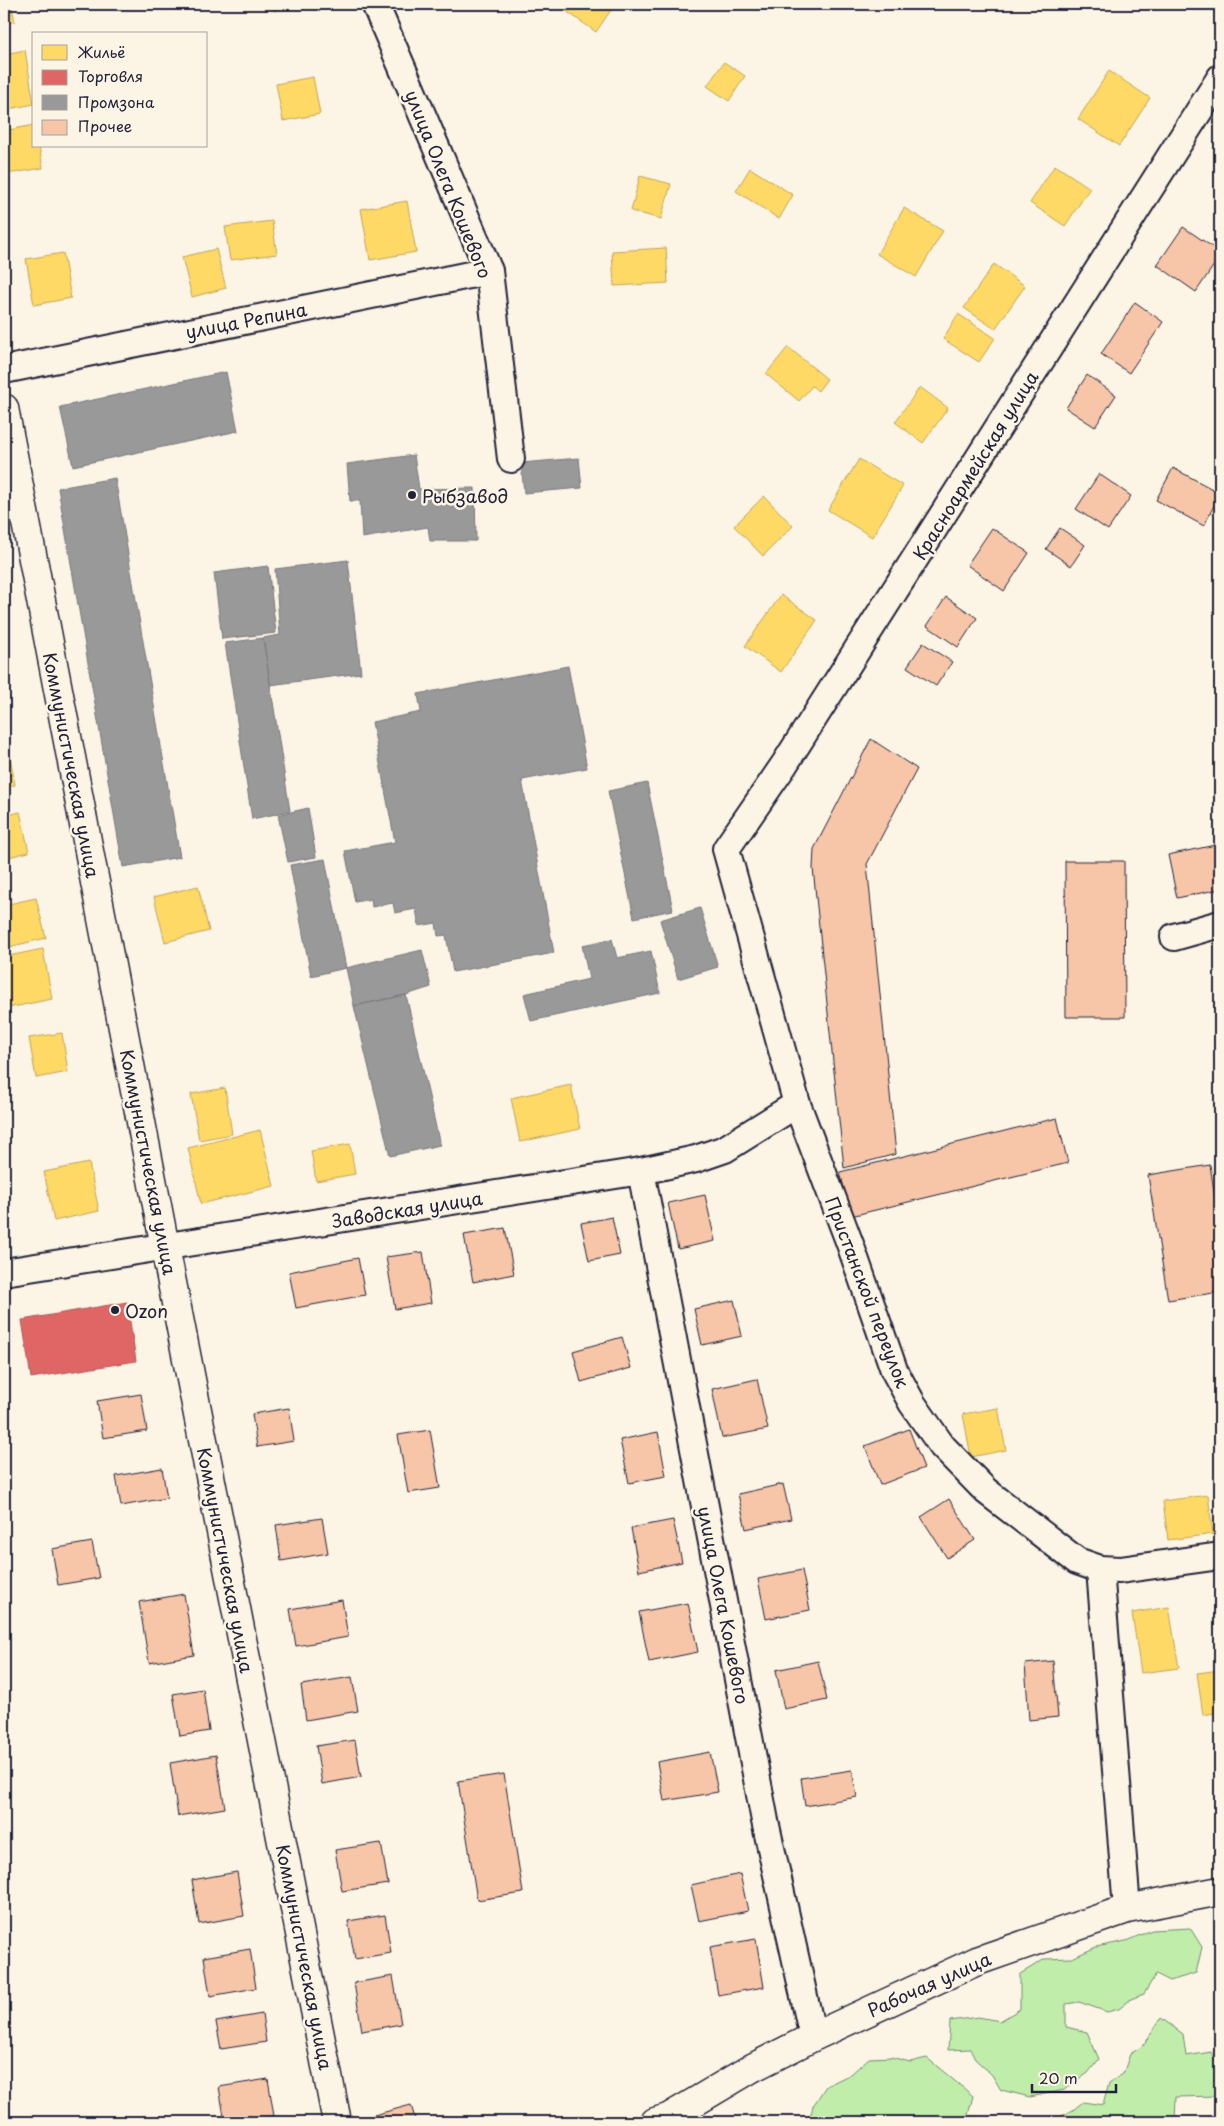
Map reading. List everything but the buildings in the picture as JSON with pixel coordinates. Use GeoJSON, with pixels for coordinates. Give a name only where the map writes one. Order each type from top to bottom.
{"type":"FeatureCollection","features":[{"type":"Feature","properties":{"kind":"street","name":"улица Олега Кошевого"},"geometry":{"type":"LineString","coordinates":[[375,4],[489,271],[511,459]]}},
{"type":"Feature","properties":{"kind":"street","name":"Красноармейская улица"},"geometry":{"type":"LineString","coordinates":[[726,849],[790,756],[1220,78]]}},
{"type":"Feature","properties":{"kind":"street","name":"улица Репина"},"geometry":{"type":"LineString","coordinates":[[4,370],[489,271]]}},
{"type":"Feature","properties":{"kind":"street","name":"Коммунистическая улица"},"geometry":{"type":"LineString","coordinates":[[4,408],[165,1247],[337,2122]]}},
{"type":"Feature","properties":{"kind":"street","name":"Пристанской переулок"},"geometry":{"type":"LineString","coordinates":[[726,849],[797,1104],[850,1244],[894,1370],[912,1402],[942,1446],[986,1491],[1077,1561],[1100,1569],[1120,1570],[1220,1556]]}},
{"type":"Feature","properties":{"kind":"street"},"geometry":{"type":"LineString","coordinates":[[1174,937],[1220,924]]}},
{"type":"Feature","properties":{"kind":"street","name":"Заводская улица"},"geometry":{"type":"LineString","coordinates":[[4,1272],[641,1171],[696,1159],[725,1149],[797,1104]]}},
{"type":"Feature","properties":{"kind":"street","name":"улица Олега Кошевого"},"geometry":{"type":"LineString","coordinates":[[641,1171],[765,1821],[812,2037]]}},
{"type":"Feature","properties":{"kind":"street"},"geometry":{"type":"LineString","coordinates":[[1100,1569],[1126,1909]]}},
{"type":"Feature","properties":{"kind":"street","name":"Рабочая улица"},"geometry":{"type":"LineString","coordinates":[[654,2122],[668,2118],[752,2068],[812,2037],[977,1961],[1126,1909],[1220,1891]]}},
{"type":"Feature","properties":{"kind":"green space"},"geometry":{"type":"Polygon","coordinates":[[[1190,1928],[1202,1947],[1196,1973],[1170,1981],[1156,1974],[1144,1994],[1131,1999],[1119,2009],[1107,2012],[1079,2002],[1066,2004],[1066,2027],[1087,2032],[1099,2059],[1088,2073],[1064,2090],[1030,2097],[1001,2090],[992,2075],[975,2059],[970,2049],[948,2050],[950,2021],[978,2017],[1000,2021],[1020,2009],[1020,1974],[1045,1959],[1072,1958],[1096,1947],[1126,1941],[1152,1930],[1190,1928]]]}},
{"type":"Feature","properties":{"kind":"green space"},"geometry":{"type":"Polygon","coordinates":[[[1161,2018],[1183,2034],[1186,2056],[1211,2052],[1220,2071],[1219,2096],[1176,2097],[1175,2122],[1058,2122],[1060,2117],[1083,2102],[1103,2105],[1109,2083],[1123,2074],[1130,2054],[1143,2046],[1161,2018]]]}},
{"type":"Feature","properties":{"kind":"green space"},"geometry":{"type":"Polygon","coordinates":[[[891,2057],[910,2062],[927,2058],[973,2096],[968,2115],[959,2122],[809,2122],[813,2106],[826,2086],[851,2074],[869,2058],[891,2057]]]}},
{"type":"Feature","properties":{"kind":"place","name":"Рыбзавод"},"geometry":{"type":"Point","coordinates":[412,495]}},
{"type":"Feature","properties":{"kind":"place","name":"Ozon"},"geometry":{"type":"Point","coordinates":[115,1310]}}]}
